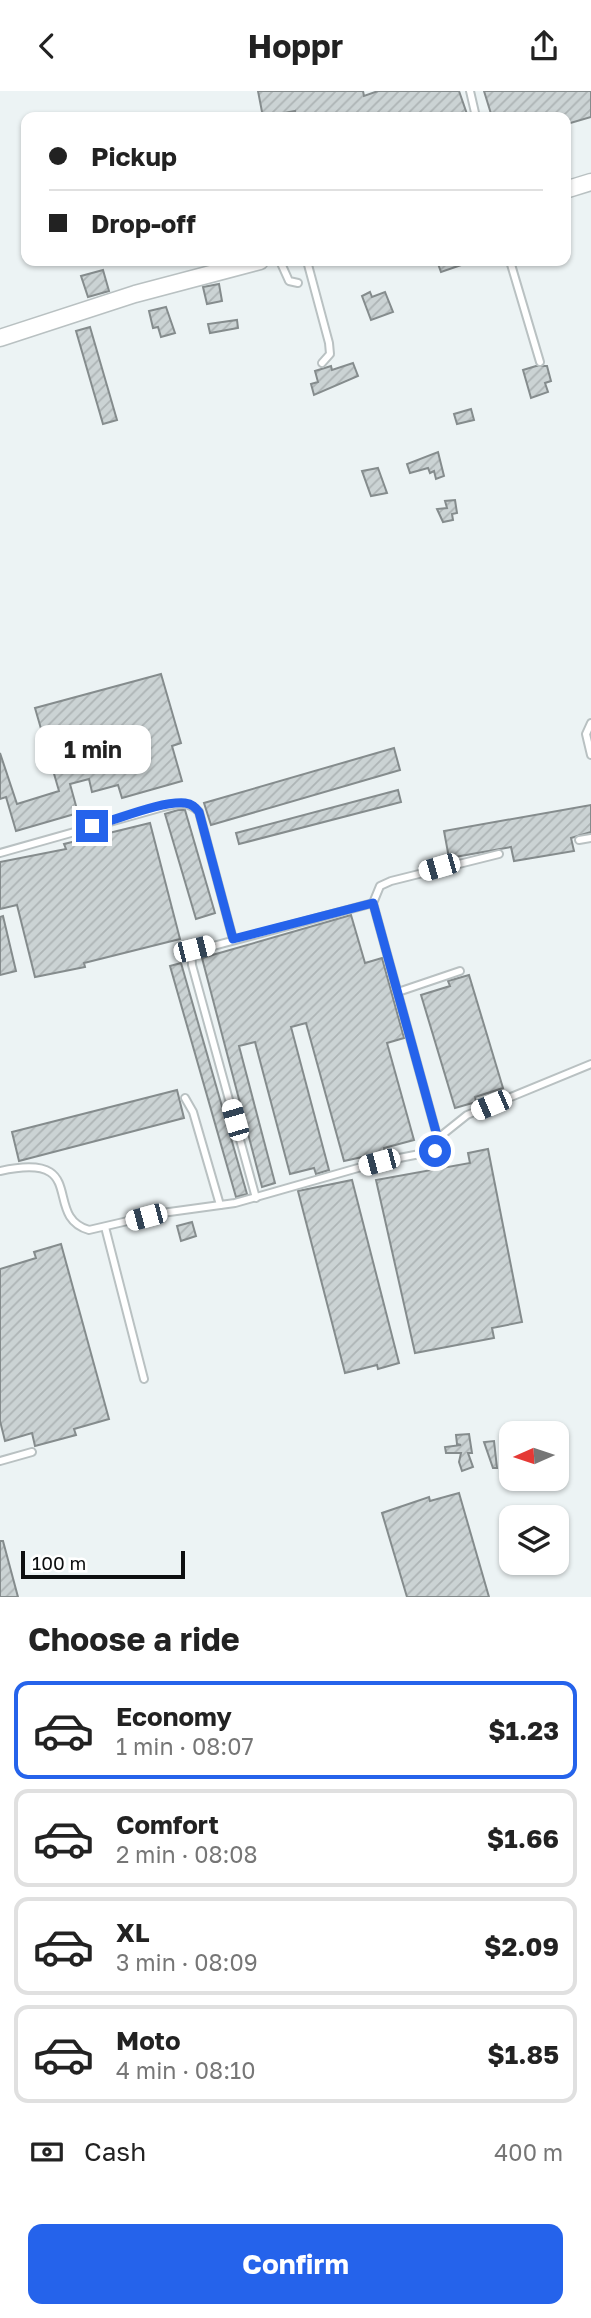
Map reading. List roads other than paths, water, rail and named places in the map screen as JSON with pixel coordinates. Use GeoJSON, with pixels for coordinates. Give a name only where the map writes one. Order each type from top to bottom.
{"type":"FeatureCollection","features":[{"type":"Feature","properties":{"kind":"street"},"geometry":{"type":"LineString","coordinates":[[571,188],[591,182]]}},
{"type":"Feature","properties":{"kind":"street"},"geometry":{"type":"LineString","coordinates":[[0,338],[135,294],[241,266]]}},
{"type":"Feature","properties":{"kind":"lane"},"geometry":{"type":"LineString","coordinates":[[470,91],[475,112]]}},
{"type":"Feature","properties":{"kind":"lane"},"geometry":{"type":"LineString","coordinates":[[282,266],[289,281],[298,283]]}},
{"type":"Feature","properties":{"kind":"lane"},"geometry":{"type":"LineString","coordinates":[[308,266],[329,343],[330,354],[322,363]]}},
{"type":"Feature","properties":{"kind":"lane"},"geometry":{"type":"LineString","coordinates":[[511,266],[540,362]]}},
{"type":"Feature","properties":{"kind":"lane"},"geometry":{"type":"LineString","coordinates":[[591,723],[586,734],[591,755]]}},
{"type":"Feature","properties":{"kind":"lane"},"geometry":{"type":"LineString","coordinates":[[0,853],[163,807],[181,803],[193,805],[199,812],[233,939]]}},
{"type":"Feature","properties":{"kind":"lane"},"geometry":{"type":"LineString","coordinates":[[579,840],[591,838]]}},
{"type":"Feature","properties":{"kind":"lane"},"geometry":{"type":"LineString","coordinates":[[0,1171],[33,1165],[45,1167],[58,1182],[71,1219],[77,1226],[89,1230],[162,1213],[256,1198],[379,1162],[435,1151],[437,1139],[373,903],[380,887],[391,881],[499,854]]}},
{"type":"Feature","properties":{"kind":"lane"},"geometry":{"type":"LineString","coordinates":[[256,1198],[190,956],[194,949],[373,903]]}},
{"type":"Feature","properties":{"kind":"lane"},"geometry":{"type":"LineString","coordinates":[[398,992],[460,971]]}},
{"type":"Feature","properties":{"kind":"lane"},"geometry":{"type":"LineString","coordinates":[[437,1139],[467,1115],[591,1063]]}},
{"type":"Feature","properties":{"kind":"lane"},"geometry":{"type":"LineString","coordinates":[[185,1098],[193,1112],[220,1205]]}},
{"type":"Feature","properties":{"kind":"lane"},"geometry":{"type":"LineString","coordinates":[[105,1227],[144,1379]]}},
{"type":"Feature","properties":{"kind":"lane"},"geometry":{"type":"LineString","coordinates":[[0,1461],[32,1452]]}}]}
